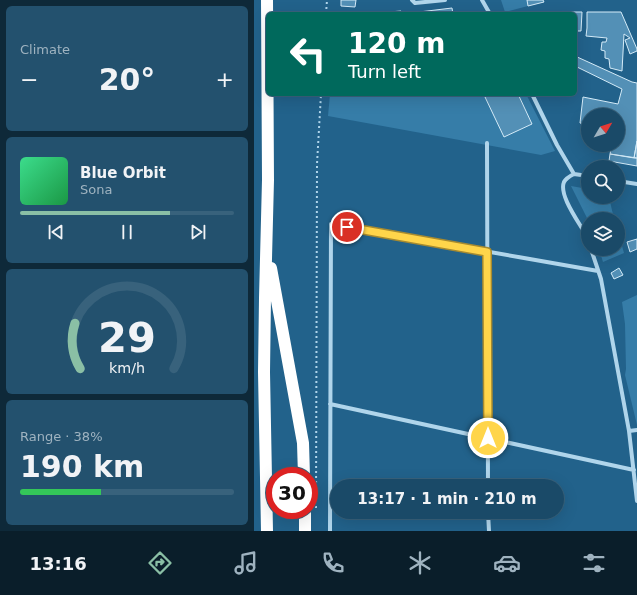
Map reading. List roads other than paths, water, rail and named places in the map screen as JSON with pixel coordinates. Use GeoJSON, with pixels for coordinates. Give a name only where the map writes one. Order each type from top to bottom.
{"type":"FeatureCollection","features":[{"type":"Feature","properties":{"kind":"highway"},"geometry":{"type":"LineString","coordinates":[[267,0],[267,12]]}},
{"type":"Feature","properties":{"kind":"highway"},"geometry":{"type":"LineString","coordinates":[[267,531],[264,372],[268,180],[268,96]]}},
{"type":"Feature","properties":{"kind":"highway"},"geometry":{"type":"LineString","coordinates":[[266,242],[303,443],[304,467]]}},
{"type":"Feature","properties":{"kind":"highway"},"geometry":{"type":"LineString","coordinates":[[305,531],[308,519]]}},
{"type":"Feature","properties":{"kind":"street"},"geometry":{"type":"LineString","coordinates":[[412,0],[415,3],[446,0]]}},
{"type":"Feature","properties":{"kind":"street"},"geometry":{"type":"LineString","coordinates":[[482,0],[489,12]]}},
{"type":"Feature","properties":{"kind":"street"},"geometry":{"type":"LineString","coordinates":[[533,96],[557,145],[574,174]]}},
{"type":"Feature","properties":{"kind":"street"},"geometry":{"type":"LineString","coordinates":[[487,143],[488,479]]}},
{"type":"Feature","properties":{"kind":"street"},"geometry":{"type":"LineString","coordinates":[[581,175],[574,174],[564,181],[563,187],[563,193],[581,226]]}},
{"type":"Feature","properties":{"kind":"street"},"geometry":{"type":"LineString","coordinates":[[625,182],[637,184]]}},
{"type":"Feature","properties":{"kind":"street"},"geometry":{"type":"LineString","coordinates":[[330,531],[331,224],[598,271]]}},
{"type":"Feature","properties":{"kind":"street"},"geometry":{"type":"LineString","coordinates":[[593,256],[598,271],[629,431],[637,500]]}},
{"type":"Feature","properties":{"kind":"street"},"geometry":{"type":"LineString","coordinates":[[330,404],[634,470]]}},
{"type":"Feature","properties":{"kind":"street"},"geometry":{"type":"LineString","coordinates":[[629,431],[637,430]]}},
{"type":"Feature","properties":{"kind":"street"},"geometry":{"type":"LineString","coordinates":[[488,519],[488,531]]}}]}
